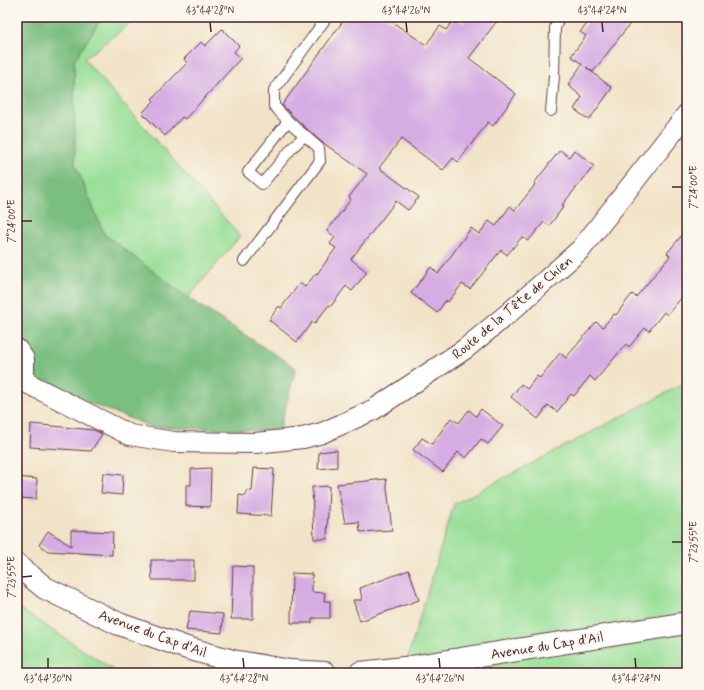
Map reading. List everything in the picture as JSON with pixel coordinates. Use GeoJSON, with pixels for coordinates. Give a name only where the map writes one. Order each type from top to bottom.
{"type":"FeatureCollection","features":[{"type":"Feature","properties":{"kind":"street","name":"Route de la Tête de Chien"},"geometry":{"type":"LineString","coordinates":[[21,380],[130,435],[174,442],[255,443],[303,438],[322,433],[373,410],[465,349],[510,312],[581,249],[687,114]]}},
{"type":"Feature","properties":{"kind":"street"},"geometry":{"type":"LineString","coordinates":[[17,349],[24,359],[21,380]]}},
{"type":"Feature","properties":{"kind":"street","name":"Avenue du Cap d'Ail"},"geometry":{"type":"LineString","coordinates":[[17,565],[46,588],[119,624],[187,648],[240,663],[290,671],[325,673]]}},
{"type":"Feature","properties":{"kind":"street","name":"Avenue du Cap d'Ail"},"geometry":{"type":"LineString","coordinates":[[360,673],[404,668],[687,623]]}},
{"type":"Feature","properties":{"kind":"lane"},"geometry":{"type":"LineString","coordinates":[[244,261],[320,161],[319,148],[288,121],[274,106],[274,90],[327,17]]}},
{"type":"Feature","properties":{"kind":"lane"},"geometry":{"type":"LineString","coordinates":[[551,111],[554,76],[555,28],[559,17]]}},
{"type":"Feature","properties":{"kind":"lane"},"geometry":{"type":"LineString","coordinates":[[288,121],[248,172],[262,184],[305,135]]}},
{"type":"Feature","properties":{"kind":"green space"},"geometry":{"type":"Polygon","coordinates":[[[17,17],[102,17],[74,61],[75,164],[104,234],[188,298],[296,368],[279,431],[152,427],[40,384],[17,344],[17,17]]]}},
{"type":"Feature","properties":{"kind":"green space"},"geometry":{"type":"Polygon","coordinates":[[[102,17],[138,17],[84,59],[240,236],[188,298],[104,234],[75,164],[74,61],[102,17]]]}},
{"type":"Feature","properties":{"kind":"green space"},"geometry":{"type":"Polygon","coordinates":[[[687,382],[687,673],[403,673],[454,504],[687,382]]]}},
{"type":"Feature","properties":{"kind":"green space"},"geometry":{"type":"Polygon","coordinates":[[[17,607],[118,673],[17,673],[17,607]]]}},
{"type":"Feature","properties":{"kind":"building"},"geometry":{"type":"Polygon","coordinates":[[[346,17],[385,17],[426,45],[440,26],[446,30],[455,18],[463,23],[469,17],[500,17],[469,58],[516,94],[493,126],[488,122],[458,162],[453,158],[443,170],[401,139],[379,168],[419,197],[408,210],[396,201],[351,259],[367,272],[352,291],[346,286],[331,306],[329,305],[314,324],[312,322],[297,342],[269,320],[279,306],[281,308],[300,283],[305,287],[316,273],[317,274],[336,248],[330,244],[335,237],[327,231],[351,199],[349,197],[367,174],[319,140],[282,105],[346,17]]]}},
{"type":"Feature","properties":{"kind":"building"},"geometry":{"type":"Polygon","coordinates":[[[593,17],[635,17],[593,72],[586,67],[612,88],[589,120],[574,109],[582,97],[568,85],[582,64],[571,56],[586,36],[580,32],[593,17]]]}},
{"type":"Feature","properties":{"kind":"building"},"geometry":{"type":"Polygon","coordinates":[[[222,29],[239,46],[234,52],[241,58],[185,119],[182,117],[165,136],[142,113],[154,101],[152,99],[187,63],[184,59],[201,42],[205,46],[222,29]]]}},
{"type":"Feature","properties":{"kind":"building"},"geometry":{"type":"Polygon","coordinates":[[[560,150],[569,157],[574,150],[594,166],[562,205],[564,206],[549,226],[544,222],[528,241],[522,237],[507,255],[501,250],[470,289],[462,284],[448,302],[446,300],[437,313],[411,293],[431,267],[438,274],[471,228],[479,234],[489,221],[496,226],[510,206],[515,210],[560,150]]]}},
{"type":"Feature","properties":{"kind":"building"},"geometry":{"type":"Polygon","coordinates":[[[687,229],[687,291],[667,315],[664,312],[649,331],[645,328],[629,347],[626,344],[595,381],[590,376],[574,396],[571,394],[557,412],[548,405],[538,419],[511,397],[521,384],[527,389],[537,376],[540,378],[560,353],[566,358],[596,322],[603,327],[614,314],[616,315],[632,294],[636,297],[670,256],[667,253],[687,229]]]}},
{"type":"Feature","properties":{"kind":"building"},"geometry":{"type":"Polygon","coordinates":[[[481,409],[503,426],[488,444],[481,439],[466,458],[458,452],[443,472],[413,450],[422,438],[432,444],[451,418],[459,423],[469,410],[476,416],[481,409]]]}},
{"type":"Feature","properties":{"kind":"building"},"geometry":{"type":"Polygon","coordinates":[[[31,424],[94,430],[102,434],[91,451],[30,447],[31,424]]]}},
{"type":"Feature","properties":{"kind":"building"},"geometry":{"type":"Polygon","coordinates":[[[337,450],[337,467],[318,469],[319,452],[337,450]]]}},
{"type":"Feature","properties":{"kind":"building"},"geometry":{"type":"Polygon","coordinates":[[[211,468],[210,507],[186,506],[186,485],[191,485],[191,469],[211,468]]]}},
{"type":"Feature","properties":{"kind":"building"},"geometry":{"type":"Polygon","coordinates":[[[254,468],[274,469],[271,516],[238,514],[239,495],[246,496],[246,491],[252,491],[254,468]]]}},
{"type":"Feature","properties":{"kind":"building"},"geometry":{"type":"Polygon","coordinates":[[[103,473],[123,475],[122,495],[101,493],[103,473]]]}},
{"type":"Feature","properties":{"kind":"building"},"geometry":{"type":"Polygon","coordinates":[[[17,477],[37,479],[36,499],[17,498],[17,477]]]}},
{"type":"Feature","properties":{"kind":"building"},"geometry":{"type":"Polygon","coordinates":[[[386,479],[392,530],[360,532],[359,522],[345,523],[337,484],[386,479]]]}},
{"type":"Feature","properties":{"kind":"building"},"geometry":{"type":"Polygon","coordinates":[[[329,486],[327,539],[314,539],[312,487],[329,486]]]}},
{"type":"Feature","properties":{"kind":"building"},"geometry":{"type":"Polygon","coordinates":[[[71,530],[113,532],[112,555],[48,551],[39,545],[48,531],[71,546],[71,530]]]}},
{"type":"Feature","properties":{"kind":"building"},"geometry":{"type":"Polygon","coordinates":[[[151,560],[194,560],[194,580],[152,580],[151,560]]]}},
{"type":"Feature","properties":{"kind":"building"},"geometry":{"type":"Polygon","coordinates":[[[233,566],[253,567],[253,619],[231,619],[233,566]]]}},
{"type":"Feature","properties":{"kind":"building"},"geometry":{"type":"Polygon","coordinates":[[[409,570],[419,600],[360,621],[353,600],[362,600],[360,588],[409,570]]]}},
{"type":"Feature","properties":{"kind":"building"},"geometry":{"type":"Polygon","coordinates":[[[292,573],[312,574],[312,592],[325,593],[324,601],[330,601],[330,618],[312,618],[312,623],[291,623],[292,573]]]}},
{"type":"Feature","properties":{"kind":"building"},"geometry":{"type":"Polygon","coordinates":[[[190,611],[223,614],[222,633],[186,630],[190,611]]]}}]}
